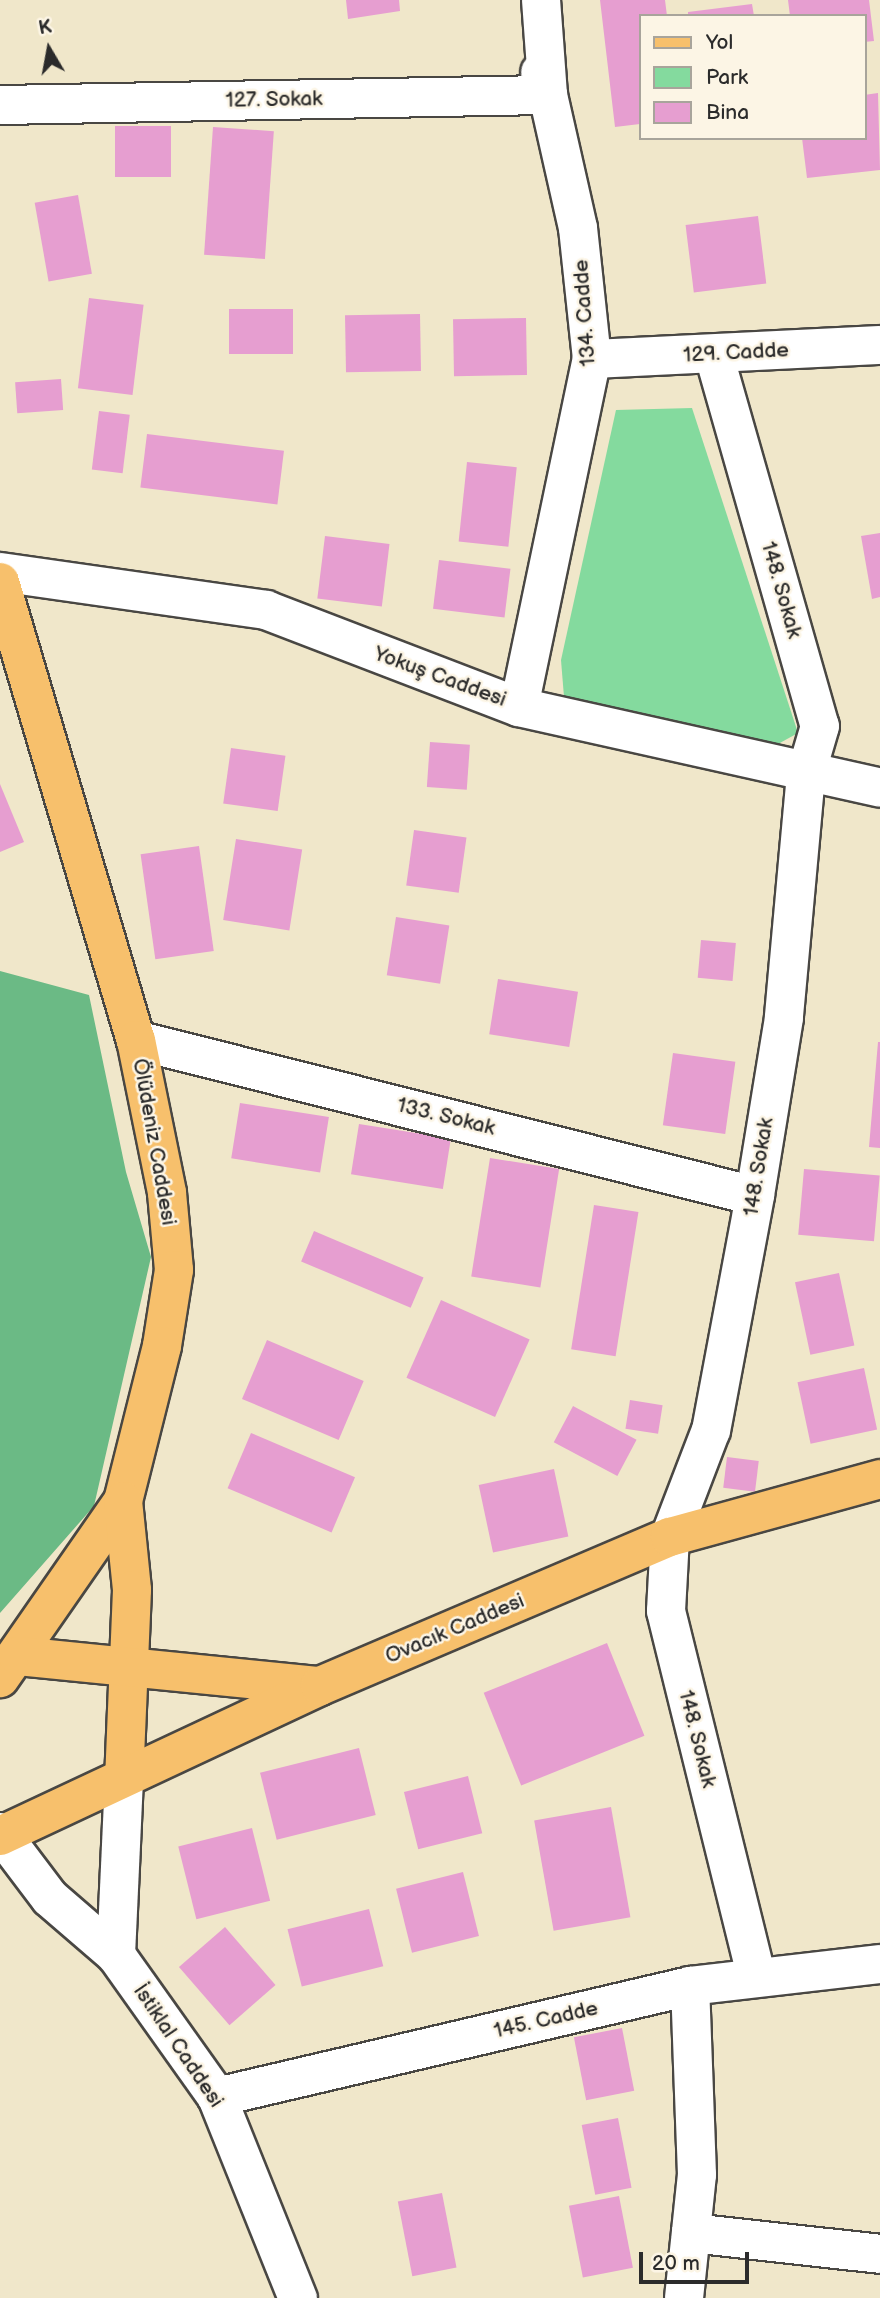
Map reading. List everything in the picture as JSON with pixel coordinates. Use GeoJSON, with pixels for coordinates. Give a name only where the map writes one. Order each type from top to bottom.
{"type":"FeatureCollection","features":[{"type":"Feature","properties":{"kind":"main road","name":"Ölüdeniz Caddesi"},"geometry":{"type":"LineString","coordinates":[[0,582],[136,1040],[167,1193],[174,1270],[162,1346],[122,1501],[9,1667]]}},
{"type":"Feature","properties":{"kind":"main road","name":"Ovacık Caddesi"},"geometry":{"type":"LineString","coordinates":[[9,1667],[129,1665],[320,1686],[670,1537],[880,1479]]}},
{"type":"Feature","properties":{"kind":"main road"},"geometry":{"type":"LineString","coordinates":[[122,1501],[132,1590],[124,1777]]}},
{"type":"Feature","properties":{"kind":"main road"},"geometry":{"type":"LineString","coordinates":[[1,1835],[320,1686]]}},
{"type":"Feature","properties":{"kind":"street"},"geometry":{"type":"LineString","coordinates":[[516,0],[548,95]]}},
{"type":"Feature","properties":{"kind":"street","name":"134. Cadde"},"geometry":{"type":"LineString","coordinates":[[519,707],[592,359],[578,228],[548,95],[541,0]]}},
{"type":"Feature","properties":{"kind":"street","name":"127. Sokak"},"geometry":{"type":"LineString","coordinates":[[0,105],[548,95]]}},
{"type":"Feature","properties":{"kind":"street","name":"129. Cadde"},"geometry":{"type":"LineString","coordinates":[[592,359],[880,345]]}},
{"type":"Feature","properties":{"kind":"street","name":"148. Sokak"},"geometry":{"type":"LineString","coordinates":[[714,355],[820,726],[806,774],[784,1018],[755,1196],[711,1430],[670,1537],[666,1611],[756,1976]]}},
{"type":"Feature","properties":{"kind":"street","name":"Yokuş Caddesi"},"geometry":{"type":"LineString","coordinates":[[0,572],[266,610],[519,707],[806,774],[880,788]]}},
{"type":"Feature","properties":{"kind":"street","name":"133. Sokak"},"geometry":{"type":"LineString","coordinates":[[136,1040],[755,1196]]}},
{"type":"Feature","properties":{"kind":"street"},"geometry":{"type":"LineString","coordinates":[[116,1955],[124,1777]]}},
{"type":"Feature","properties":{"kind":"street","name":"İstiklal Caddesi"},"geometry":{"type":"LineString","coordinates":[[1,1835],[50,1898],[116,1955],[217,2097],[298,2298]]}},
{"type":"Feature","properties":{"kind":"street","name":"145. Cadde"},"geometry":{"type":"LineString","coordinates":[[217,2097],[690,1986],[756,1976],[880,1964]]}},
{"type":"Feature","properties":{"kind":"street"},"geometry":{"type":"LineString","coordinates":[[684,2298],[697,2175],[690,1986]]}},
{"type":"Feature","properties":{"kind":"street"},"geometry":{"type":"LineString","coordinates":[[691,2233],[880,2254]]}},
{"type":"Feature","properties":{"kind":"green space"},"geometry":{"type":"Polygon","coordinates":[[[692,408],[798,733],[778,744],[564,697],[561,660],[616,410],[692,408]]]}},
{"type":"Feature","properties":{"kind":"green space"},"geometry":{"type":"Polygon","coordinates":[[[0,971],[89,995],[126,1172],[151,1257],[94,1506],[0,1613],[0,971]]]}},
{"type":"Feature","properties":{"kind":"building"},"geometry":{"type":"Polygon","coordinates":[[[346,0],[399,0],[400,11],[348,19],[346,0]]]}},
{"type":"Feature","properties":{"kind":"building"},"geometry":{"type":"Polygon","coordinates":[[[600,0],[665,0],[667,14],[638,14],[638,124],[615,127],[600,0]]]}},
{"type":"Feature","properties":{"kind":"building"},"geometry":{"type":"Polygon","coordinates":[[[788,0],[869,0],[874,41],[866,42],[866,14],[790,14],[788,0]]]}},
{"type":"Feature","properties":{"kind":"building"},"geometry":{"type":"Polygon","coordinates":[[[752,4],[754,14],[688,14],[752,4]]]}},
{"type":"Feature","properties":{"kind":"building"},"geometry":{"type":"Polygon","coordinates":[[[878,93],[880,170],[807,178],[802,140],[866,140],[866,95],[878,93]]]}},
{"type":"Feature","properties":{"kind":"building"},"geometry":{"type":"Polygon","coordinates":[[[115,126],[171,126],[171,177],[115,177],[115,126]]]}},
{"type":"Feature","properties":{"kind":"building"},"geometry":{"type":"Polygon","coordinates":[[[213,127],[274,131],[265,259],[204,255],[213,127]]]}},
{"type":"Feature","properties":{"kind":"building"},"geometry":{"type":"Polygon","coordinates":[[[78,195],[92,274],[49,281],[35,203],[78,195]]]}},
{"type":"Feature","properties":{"kind":"building"},"geometry":{"type":"Polygon","coordinates":[[[758,216],[766,283],[694,292],[686,225],[758,216]]]}},
{"type":"Feature","properties":{"kind":"building"},"geometry":{"type":"Polygon","coordinates":[[[89,298],[144,305],[132,395],[78,388],[89,298]]]}},
{"type":"Feature","properties":{"kind":"building"},"geometry":{"type":"Polygon","coordinates":[[[229,309],[293,309],[293,354],[229,354],[229,309]]]}},
{"type":"Feature","properties":{"kind":"building"},"geometry":{"type":"Polygon","coordinates":[[[420,314],[421,371],[346,372],[345,315],[420,314]]]}},
{"type":"Feature","properties":{"kind":"building"},"geometry":{"type":"Polygon","coordinates":[[[526,318],[527,375],[454,376],[453,319],[526,318]]]}},
{"type":"Feature","properties":{"kind":"building"},"geometry":{"type":"Polygon","coordinates":[[[61,379],[63,410],[17,413],[15,382],[61,379]]]}},
{"type":"Feature","properties":{"kind":"building"},"geometry":{"type":"Polygon","coordinates":[[[99,411],[130,415],[123,473],[92,470],[99,411]]]}},
{"type":"Feature","properties":{"kind":"building"},"geometry":{"type":"Polygon","coordinates":[[[147,434],[284,451],[277,504],[140,488],[147,434]]]}},
{"type":"Feature","properties":{"kind":"building"},"geometry":{"type":"Polygon","coordinates":[[[467,462],[517,467],[508,547],[459,542],[467,462]]]}},
{"type":"Feature","properties":{"kind":"building"},"geometry":{"type":"Polygon","coordinates":[[[880,533],[880,597],[872,599],[861,536],[880,533]]]}},
{"type":"Feature","properties":{"kind":"building"},"geometry":{"type":"Polygon","coordinates":[[[325,536],[390,544],[382,606],[317,599],[325,536]]]}},
{"type":"Feature","properties":{"kind":"building"},"geometry":{"type":"Polygon","coordinates":[[[439,560],[510,569],[504,617],[433,609],[439,560]]]}},
{"type":"Feature","properties":{"kind":"building"},"geometry":{"type":"Polygon","coordinates":[[[430,742],[470,745],[467,790],[427,787],[430,742]]]}},
{"type":"Feature","properties":{"kind":"building"},"geometry":{"type":"Polygon","coordinates":[[[231,748],[285,756],[278,811],[223,803],[231,748]]]}},
{"type":"Feature","properties":{"kind":"building"},"geometry":{"type":"Polygon","coordinates":[[[0,784],[24,842],[0,852],[0,784]]]}},
{"type":"Feature","properties":{"kind":"building"},"geometry":{"type":"Polygon","coordinates":[[[414,830],[466,837],[459,893],[406,885],[414,830]]]}},
{"type":"Feature","properties":{"kind":"building"},"geometry":{"type":"Polygon","coordinates":[[[236,839],[302,849],[289,930],[223,920],[236,839]]]}},
{"type":"Feature","properties":{"kind":"building"},"geometry":{"type":"Polygon","coordinates":[[[199,846],[214,951],[155,959],[141,854],[199,846]]]}},
{"type":"Feature","properties":{"kind":"building"},"geometry":{"type":"Polygon","coordinates":[[[396,917],[449,925],[440,984],[387,975],[396,917]]]}},
{"type":"Feature","properties":{"kind":"building"},"geometry":{"type":"Polygon","coordinates":[[[701,940],[736,943],[733,981],[698,978],[701,940]]]}},
{"type":"Feature","properties":{"kind":"building"},"geometry":{"type":"Polygon","coordinates":[[[498,979],[578,992],[569,1047],[489,1034],[498,979]]]}},
{"type":"Feature","properties":{"kind":"building"},"geometry":{"type":"Polygon","coordinates":[[[880,1042],[880,1148],[869,1147],[880,1042]]]}},
{"type":"Feature","properties":{"kind":"building"},"geometry":{"type":"Polygon","coordinates":[[[673,1053],[735,1062],[725,1134],[663,1125],[673,1053]]]}},
{"type":"Feature","properties":{"kind":"building"},"geometry":{"type":"Polygon","coordinates":[[[240,1103],[329,1117],[320,1172],[231,1158],[240,1103]]]}},
{"type":"Feature","properties":{"kind":"building"},"geometry":{"type":"Polygon","coordinates":[[[359,1124],[451,1139],[443,1189],[351,1174],[359,1124]]]}},
{"type":"Feature","properties":{"kind":"building"},"geometry":{"type":"Polygon","coordinates":[[[490,1158],[559,1169],[540,1287],[471,1277],[490,1158]]]}},
{"type":"Feature","properties":{"kind":"building"},"geometry":{"type":"Polygon","coordinates":[[[804,1169],[880,1176],[874,1241],[798,1235],[804,1169]]]}},
{"type":"Feature","properties":{"kind":"building"},"geometry":{"type":"Polygon","coordinates":[[[594,1205],[638,1212],[616,1356],[571,1349],[594,1205]]]}},
{"type":"Feature","properties":{"kind":"building"},"geometry":{"type":"Polygon","coordinates":[[[314,1231],[424,1277],[411,1308],[301,1261],[314,1231]]]}},
{"type":"Feature","properties":{"kind":"building"},"geometry":{"type":"Polygon","coordinates":[[[839,1273],[854,1345],[810,1355],[795,1282],[839,1273]]]}},
{"type":"Feature","properties":{"kind":"building"},"geometry":{"type":"Polygon","coordinates":[[[441,1300],[530,1339],[495,1417],[406,1378],[441,1300]]]}},
{"type":"Feature","properties":{"kind":"building"},"geometry":{"type":"Polygon","coordinates":[[[267,1340],[364,1381],[339,1440],[242,1399],[267,1340]]]}},
{"type":"Feature","properties":{"kind":"building"},"geometry":{"type":"Polygon","coordinates":[[[864,1368],[877,1430],[811,1444],[797,1382],[864,1368]]]}},
{"type":"Feature","properties":{"kind":"building"},"geometry":{"type":"Polygon","coordinates":[[[630,1400],[663,1405],[658,1434],[625,1429],[630,1400]]]}},
{"type":"Feature","properties":{"kind":"building"},"geometry":{"type":"Polygon","coordinates":[[[573,1406],[637,1440],[617,1476],[554,1442],[573,1406]]]}},
{"type":"Feature","properties":{"kind":"building"},"geometry":{"type":"Polygon","coordinates":[[[251,1433],[355,1477],[332,1532],[228,1488],[251,1433]]]}},
{"type":"Feature","properties":{"kind":"building"},"geometry":{"type":"Polygon","coordinates":[[[727,1457],[759,1461],[755,1492],[723,1488],[727,1457]]]}},
{"type":"Feature","properties":{"kind":"building"},"geometry":{"type":"Polygon","coordinates":[[[554,1469],[568,1536],[493,1553],[479,1485],[554,1469]]]}},
{"type":"Feature","properties":{"kind":"building"},"geometry":{"type":"Polygon","coordinates":[[[607,1643],[644,1736],[521,1786],[484,1693],[607,1643]]]}},
{"type":"Feature","properties":{"kind":"building"},"geometry":{"type":"Polygon","coordinates":[[[359,1748],[376,1815],[277,1840],[260,1773],[359,1748]]]}},
{"type":"Feature","properties":{"kind":"building"},"geometry":{"type":"Polygon","coordinates":[[[468,1776],[482,1833],[418,1849],[404,1792],[468,1776]]]}},
{"type":"Feature","properties":{"kind":"building"},"geometry":{"type":"Polygon","coordinates":[[[611,1807],[630,1917],[554,1931],[534,1821],[611,1807]]]}},
{"type":"Feature","properties":{"kind":"building"},"geometry":{"type":"Polygon","coordinates":[[[252,1828],[270,1901],[196,1919],[178,1846],[252,1828]]]}},
{"type":"Feature","properties":{"kind":"building"},"geometry":{"type":"Polygon","coordinates":[[[463,1872],[479,1936],[412,1953],[396,1889],[463,1872]]]}},
{"type":"Feature","properties":{"kind":"building"},"geometry":{"type":"Polygon","coordinates":[[[369,1909],[383,1966],[302,1987],[287,1929],[369,1909]]]}},
{"type":"Feature","properties":{"kind":"building"},"geometry":{"type":"Polygon","coordinates":[[[225,1927],[276,1985],[229,2025],[179,1967],[225,1927]]]}},
{"type":"Feature","properties":{"kind":"building"},"geometry":{"type":"Polygon","coordinates":[[[622,2028],[634,2091],[586,2100],[574,2037],[622,2028]]]}},
{"type":"Feature","properties":{"kind":"building"},"geometry":{"type":"Polygon","coordinates":[[[618,2118],[632,2188],[595,2195],[582,2125],[618,2118]]]}},
{"type":"Feature","properties":{"kind":"building"},"geometry":{"type":"Polygon","coordinates":[[[442,2193],[457,2268],[412,2276],[398,2202],[442,2193]]]}},
{"type":"Feature","properties":{"kind":"building"},"geometry":{"type":"Polygon","coordinates":[[[619,2196],[633,2268],[583,2277],[569,2206],[619,2196]]]}}]}
